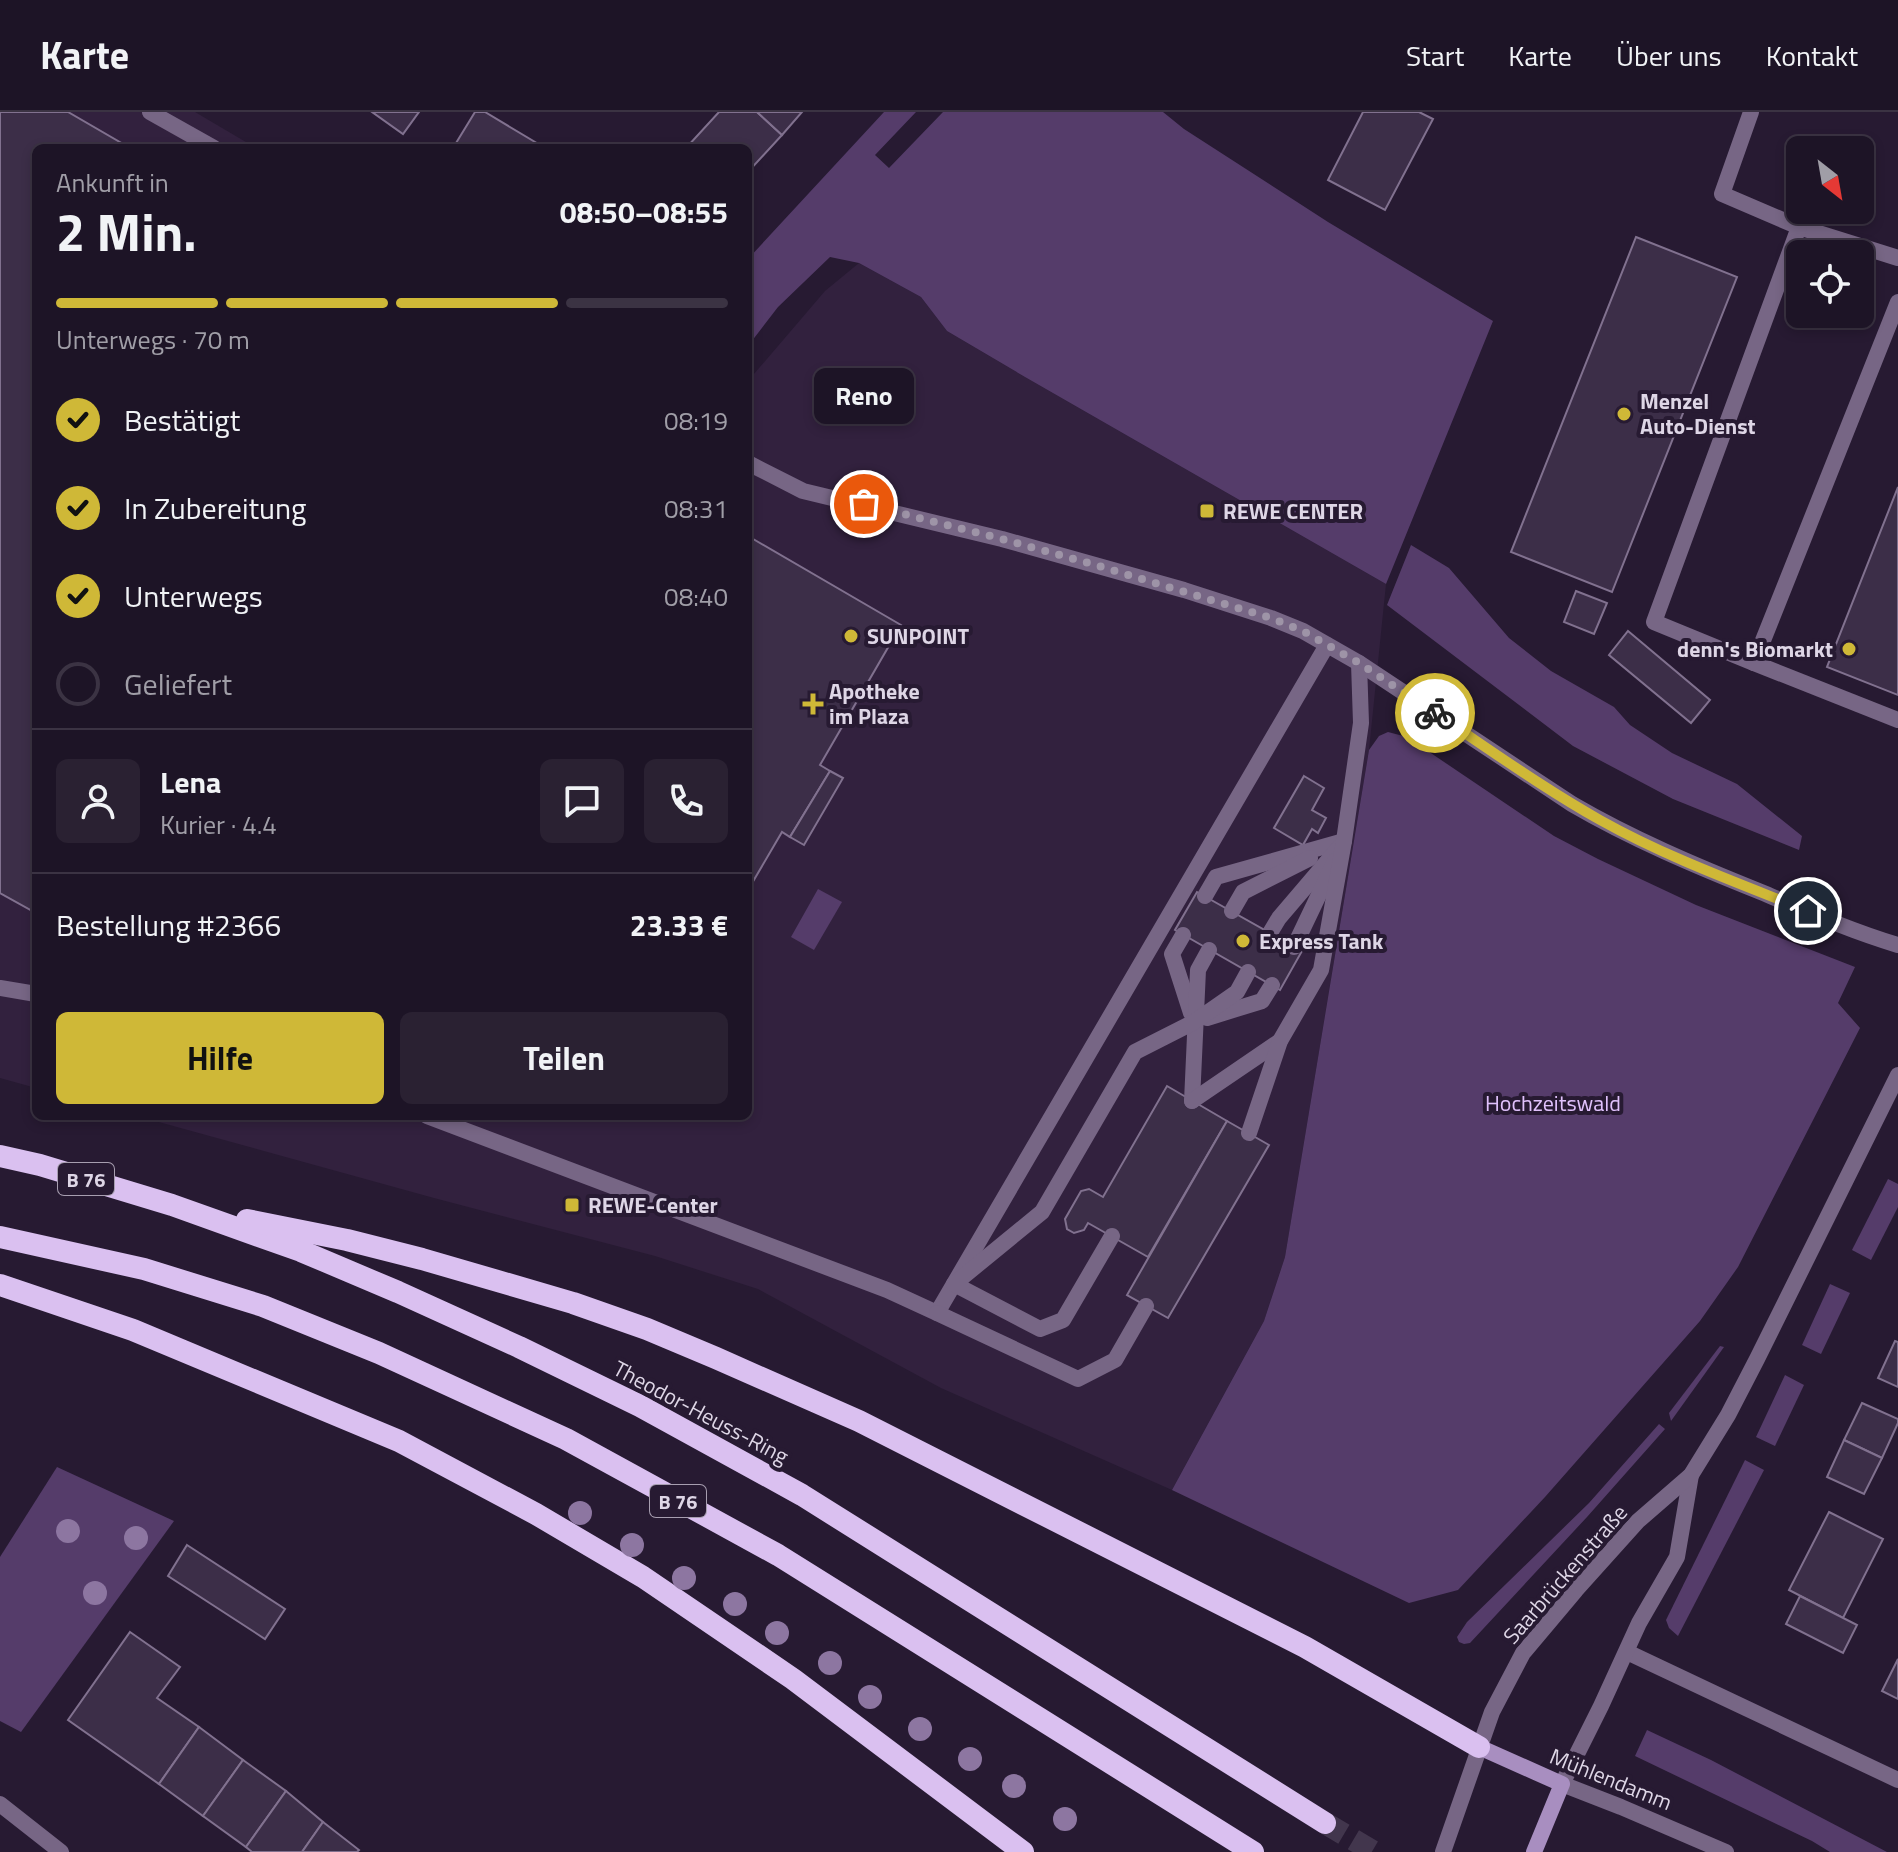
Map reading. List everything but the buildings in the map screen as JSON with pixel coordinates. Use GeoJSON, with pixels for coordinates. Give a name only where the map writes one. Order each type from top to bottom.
{"type":"FeatureCollection","features":[{"type":"Feature","properties":{"kind":"highway","name":"Theodor-Heuss-Ring"},"geometry":{"type":"LineString","coordinates":[[0,1156],[172,1205],[301,1251],[519,1347],[640,1406],[802,1495],[1325,1823]]}},
{"type":"Feature","properties":{"kind":"highway","name":"B 76"},"geometry":{"type":"LineString","coordinates":[[172,1205],[347,1240],[422,1259],[573,1303],[661,1335],[859,1421],[1305,1647],[1479,1747]]}},
{"type":"Feature","properties":{"kind":"highway","name":"B 76"},"geometry":{"type":"LineString","coordinates":[[0,1237],[144,1269],[263,1306],[379,1353],[566,1439],[778,1555],[1253,1852]]}},
{"type":"Feature","properties":{"kind":"highway"},"geometry":{"type":"LineString","coordinates":[[0,1285],[133,1330],[399,1441],[536,1514],[643,1577],[793,1679],[1023,1852]]}},
{"type":"Feature","properties":{"kind":"main road","name":"Mühlendamm"},"geometry":{"type":"LineString","coordinates":[[1479,1747],[1562,1784]]}},
{"type":"Feature","properties":{"kind":"main road","name":"Saarbrückenstraße"},"geometry":{"type":"LineString","coordinates":[[1534,1852],[1562,1784]]}},
{"type":"Feature","properties":{"kind":"street"},"geometry":{"type":"LineString","coordinates":[[150,112],[207,144]]}},
{"type":"Feature","properties":{"kind":"street"},"geometry":{"type":"LineString","coordinates":[[1751,112],[1722,194],[1799,227],[1898,258]]}},
{"type":"Feature","properties":{"kind":"street"},"geometry":{"type":"LineString","coordinates":[[1799,227],[1654,622],[1898,720]]}},
{"type":"Feature","properties":{"kind":"street"},"geometry":{"type":"LineString","coordinates":[[1754,663],[1898,302]]}},
{"type":"Feature","properties":{"kind":"street"},"geometry":{"type":"LineString","coordinates":[[752,465],[803,491],[1002,539],[1156,582],[1303,631],[1359,663],[1601,821],[1670,855],[1863,934],[1898,945]]}},
{"type":"Feature","properties":{"kind":"street"},"geometry":{"type":"LineString","coordinates":[[937,1313],[1327,645]]}},
{"type":"Feature","properties":{"kind":"street"},"geometry":{"type":"LineString","coordinates":[[1249,1133],[1280,1041],[1321,970],[1361,723],[1359,663]]}},
{"type":"Feature","properties":{"kind":"street"},"geometry":{"type":"LineString","coordinates":[[1205,896],[1216,877],[1344,841]]}},
{"type":"Feature","properties":{"kind":"street"},"geometry":{"type":"LineString","coordinates":[[1232,911],[1243,892],[1344,841]]}},
{"type":"Feature","properties":{"kind":"street"},"geometry":{"type":"LineString","coordinates":[[1270,933],[1344,841]]}},
{"type":"Feature","properties":{"kind":"street"},"geometry":{"type":"LineString","coordinates":[[1294,947],[1344,841]]}},
{"type":"Feature","properties":{"kind":"street"},"geometry":{"type":"LineString","coordinates":[[1183,935],[1172,954],[1194,1022]]}},
{"type":"Feature","properties":{"kind":"street"},"geometry":{"type":"LineString","coordinates":[[1209,950],[1198,970],[1192,1101],[1280,1041]]}},
{"type":"Feature","properties":{"kind":"street"},"geometry":{"type":"LineString","coordinates":[[954,1284],[1042,1212],[1135,1052],[1194,1022],[1237,992],[1248,972]]}},
{"type":"Feature","properties":{"kind":"street"},"geometry":{"type":"LineString","coordinates":[[1194,1022],[1262,1001],[1272,985]]}},
{"type":"Feature","properties":{"kind":"street"},"geometry":{"type":"LineString","coordinates":[[0,988],[32,993]]}},
{"type":"Feature","properties":{"kind":"street","name":"Saarbrückenstraße"},"geometry":{"type":"LineString","coordinates":[[1443,1852],[1492,1712],[1523,1653],[1638,1521],[1691,1475],[1728,1415],[1757,1359],[1898,1075]]}},
{"type":"Feature","properties":{"kind":"street"},"geometry":{"type":"LineString","coordinates":[[438,1120],[887,1290],[1078,1379],[1115,1360],[1146,1306]]}},
{"type":"Feature","properties":{"kind":"street"},"geometry":{"type":"LineString","coordinates":[[954,1284],[1040,1329],[1063,1320],[1112,1236]]}},
{"type":"Feature","properties":{"kind":"street","name":"Saarbrückenstraße"},"geometry":{"type":"LineString","coordinates":[[1562,1784],[1639,1623],[1677,1557],[1691,1475]]}},
{"type":"Feature","properties":{"kind":"street"},"geometry":{"type":"LineString","coordinates":[[1627,1652],[1898,1780]]}},
{"type":"Feature","properties":{"kind":"street","name":"Mühlendamm"},"geometry":{"type":"LineString","coordinates":[[1562,1784],[1726,1852]]}},
{"type":"Feature","properties":{"kind":"street"},"geometry":{"type":"LineString","coordinates":[[0,1804],[61,1852]]}},
{"type":"Feature","properties":{"kind":"shaded area"},"geometry":{"type":"Polygon","coordinates":[[[0,112],[195,112],[249,144],[32,144],[32,1087],[0,1078],[0,112]]]}},
{"type":"Feature","properties":{"kind":"shaded area"},"geometry":{"type":"Polygon","coordinates":[[[859,263],[921,297],[947,331],[1386,584],[1369,750],[1285,1257],[1264,1321],[1172,1490],[941,1388],[758,1289],[655,1256],[151,1120],[752,1120],[752,376],[825,291],[859,263]]]}},
{"type":"Feature","properties":{"kind":"green space"},"geometry":{"type":"Polygon","coordinates":[[[884,112],[916,112],[875,155],[889,168],[943,112],[1163,112],[1184,129],[1328,222],[1493,321],[1386,584],[947,331],[921,297],[859,263],[830,257],[778,307],[752,341],[752,255],[884,112]]]}},
{"type":"Feature","properties":{"kind":"green space"},"geometry":{"type":"Polygon","coordinates":[[[1411,545],[1449,568],[1509,638],[1551,671],[1614,707],[1630,725],[1672,753],[1737,784],[1802,836],[1799,850],[1673,799],[1573,746],[1387,605],[1411,545]]]}},
{"type":"Feature","properties":{"kind":"green space","name":"Hochzeitswald"},"geometry":{"type":"Polygon","coordinates":[[[1388,732],[1407,737],[1554,836],[1598,859],[1696,905],[1855,967],[1838,1003],[1860,1028],[1738,1267],[1700,1321],[1545,1497],[1458,1590],[1409,1603],[1172,1490],[1264,1321],[1285,1257],[1369,750],[1379,736],[1388,732]]]}},
{"type":"Feature","properties":{"kind":"green space"},"geometry":{"type":"Polygon","coordinates":[[[818,889],[842,902],[814,950],[791,937],[818,889]]]}},
{"type":"Feature","properties":{"kind":"green space"},"geometry":{"type":"Polygon","coordinates":[[[1888,1179],[1898,1184],[1898,1207],[1871,1260],[1852,1250],[1888,1179]]]}},
{"type":"Feature","properties":{"kind":"green space"},"geometry":{"type":"Polygon","coordinates":[[[1830,1284],[1850,1293],[1821,1354],[1802,1345],[1830,1284]]]}},
{"type":"Feature","properties":{"kind":"green space"},"geometry":{"type":"Polygon","coordinates":[[[1720,1346],[1724,1347],[1671,1421],[1669,1413],[1720,1346]]]}},
{"type":"Feature","properties":{"kind":"green space"},"geometry":{"type":"Polygon","coordinates":[[[1785,1375],[1804,1385],[1775,1446],[1756,1437],[1785,1375]]]}},
{"type":"Feature","properties":{"kind":"green space"},"geometry":{"type":"Polygon","coordinates":[[[1659,1424],[1665,1429],[1587,1517],[1470,1643],[1459,1642],[1457,1637],[1467,1622],[1589,1503],[1659,1424]]]}},
{"type":"Feature","properties":{"kind":"green space"},"geometry":{"type":"Polygon","coordinates":[[[1745,1460],[1764,1470],[1678,1636],[1666,1620],[1745,1460]]]}},
{"type":"Feature","properties":{"kind":"green space"},"geometry":{"type":"Polygon","coordinates":[[[57,1467],[174,1521],[21,1732],[0,1721],[0,1557],[57,1467]]]}},
{"type":"Feature","properties":{"kind":"green space"},"geometry":{"type":"Polygon","coordinates":[[[1647,1730],[1887,1852],[1830,1852],[1635,1756],[1647,1730]]]}},
{"type":"Feature","properties":{"kind":"tunnel"},"geometry":{"type":"LineString","coordinates":[[1325,1823],[1374,1852]]}},
{"type":"Feature","properties":{"kind":"way so far"},"geometry":{"type":"LineString","coordinates":[[864,504],[1092,564],[1271,618],[1303,631],[1359,663],[1435,713]]}},
{"type":"Feature","properties":{"kind":"place","name":"Menzel Auto-Dienst"},"geometry":{"type":"Point","coordinates":[1624,414]}},
{"type":"Feature","properties":{"kind":"place","name":"Reno"},"geometry":{"type":"Point","coordinates":[864,504]}},
{"type":"Feature","properties":{"kind":"place","name":"REWE CENTER"},"geometry":{"type":"Point","coordinates":[1207,511]}},
{"type":"Feature","properties":{"kind":"place","name":"SUNPOINT"},"geometry":{"type":"Point","coordinates":[851,636]}},
{"type":"Feature","properties":{"kind":"place","name":"denn's Biomarkt"},"geometry":{"type":"Point","coordinates":[1849,649]}},
{"type":"Feature","properties":{"kind":"place","name":"Apotheke im Plaza"},"geometry":{"type":"Point","coordinates":[813,704]}},
{"type":"Feature","properties":{"kind":"place","name":"Express Tank"},"geometry":{"type":"Point","coordinates":[1243,941]}},
{"type":"Feature","properties":{"kind":"place","name":"REWE-Center"},"geometry":{"type":"Point","coordinates":[572,1205]}},
{"type":"Feature","properties":{"kind":"route"},"geometry":{"type":"LineString","coordinates":[[1435,713],[1601,821],[1670,855],[1808,911]]}}]}
